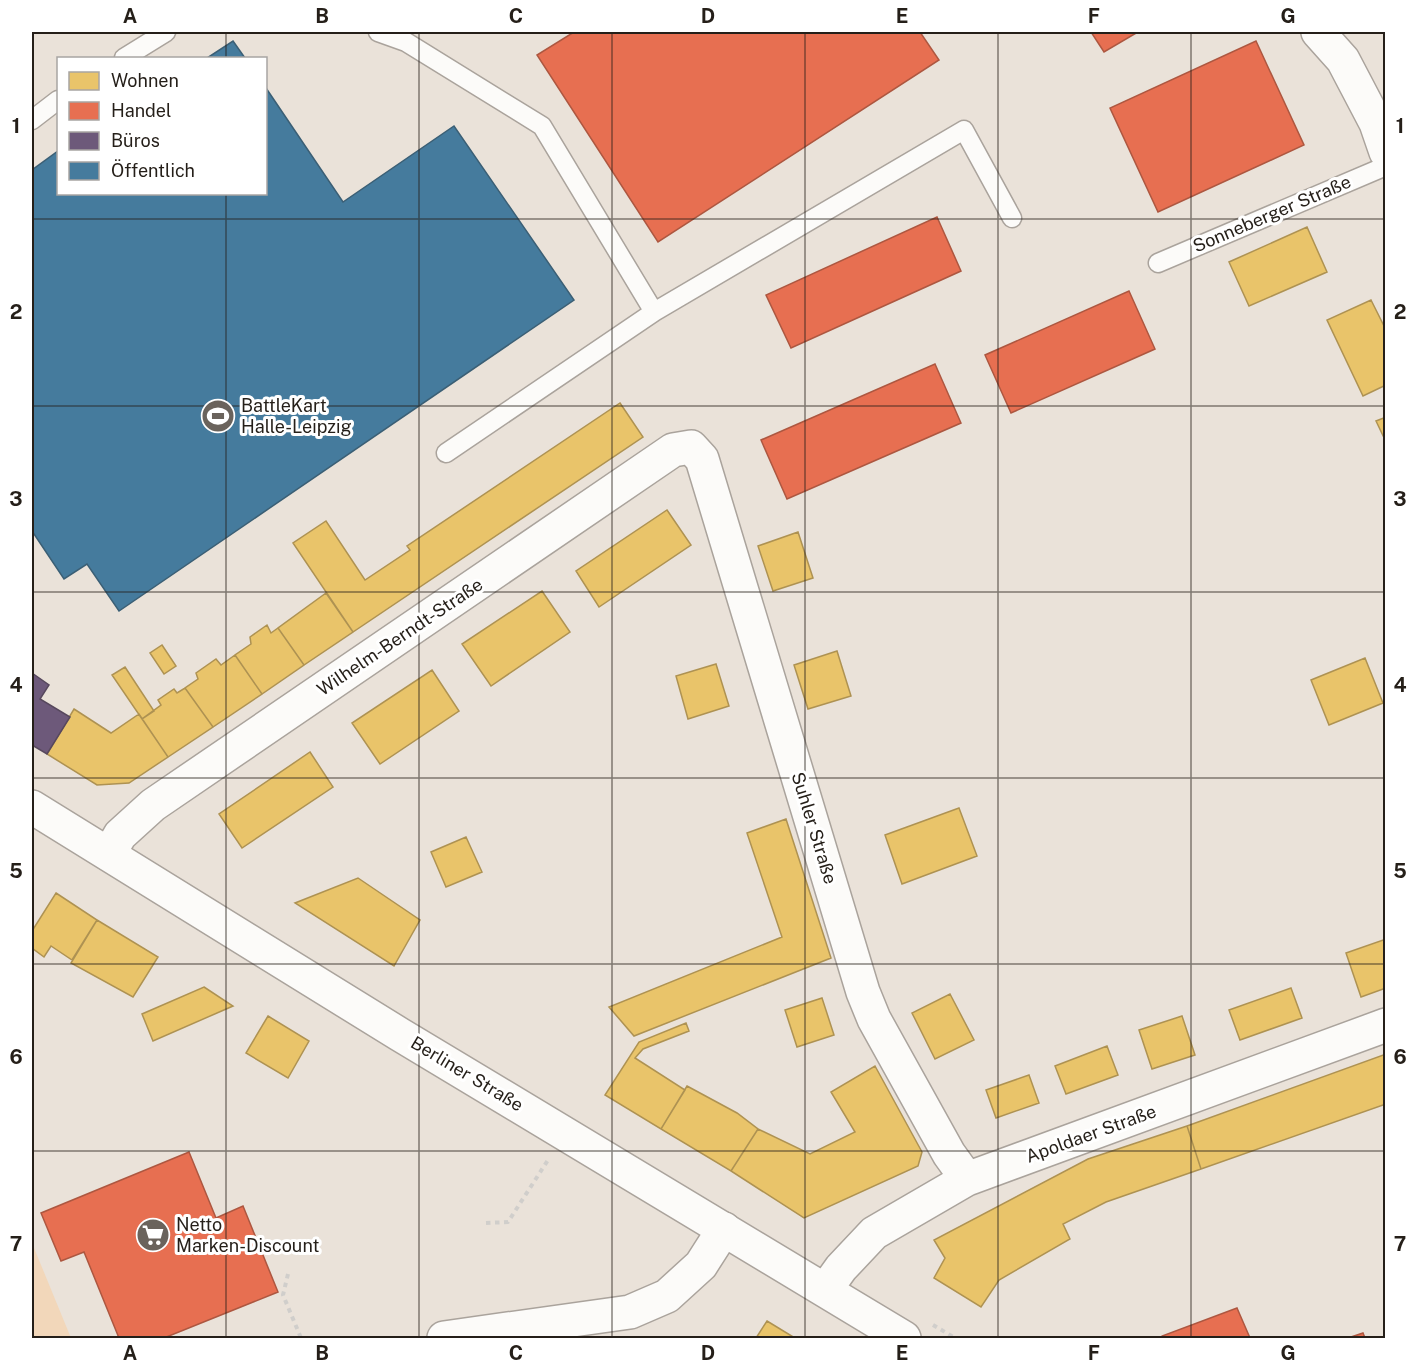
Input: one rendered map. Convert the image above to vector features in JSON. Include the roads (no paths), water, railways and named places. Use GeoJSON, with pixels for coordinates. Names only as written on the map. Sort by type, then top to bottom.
{"type":"FeatureCollection","features":[{"type":"Feature","properties":{"kind":"street"},"geometry":{"type":"LineString","coordinates":[[1318,32],[1343,60],[1382,132]]}},
{"type":"Feature","properties":{"kind":"street","name":"Wilhelm-Berndt-Straße"},"geometry":{"type":"LineString","coordinates":[[109,854],[120,835],[153,806],[673,450],[691,447],[702,459]]}},
{"type":"Feature","properties":{"kind":"street","name":"Suhler Straße"},"geometry":{"type":"LineString","coordinates":[[702,459],[863,992],[874,1018],[950,1154],[967,1179]]}},
{"type":"Feature","properties":{"kind":"street","name":"Berliner Straße"},"geometry":{"type":"LineString","coordinates":[[32,807],[399,1034],[904,1338]]}},
{"type":"Feature","properties":{"kind":"street","name":"Apoldaer Straße"},"geometry":{"type":"LineString","coordinates":[[826,1289],[841,1268],[873,1233],[967,1179],[1386,1025]]}},
{"type":"Feature","properties":{"kind":"street"},"geometry":{"type":"LineString","coordinates":[[444,1338],[630,1312],[667,1296],[684,1281],[701,1265],[724,1229]]}},
{"type":"Feature","properties":{"kind":"lane"},"geometry":{"type":"LineString","coordinates":[[126,57],[166,32]]}},
{"type":"Feature","properties":{"kind":"lane"},"geometry":{"type":"LineString","coordinates":[[378,32],[406,42],[542,126],[654,312]]}},
{"type":"Feature","properties":{"kind":"lane"},"geometry":{"type":"LineString","coordinates":[[32,120],[57,101]]}},
{"type":"Feature","properties":{"kind":"lane"},"geometry":{"type":"LineString","coordinates":[[446,453],[654,312],[964,130],[1012,218]]}},
{"type":"Feature","properties":{"kind":"lane","name":"Sonneberger Straße"},"geometry":{"type":"LineString","coordinates":[[1158,263],[1386,166]]}},
{"type":"Feature","properties":{"kind":"place","name":"BattleKart Halle-Leipzig"},"geometry":{"type":"Point","coordinates":[218,416]}},
{"type":"Feature","properties":{"kind":"place","name":"Netto Marken-Discount"},"geometry":{"type":"Point","coordinates":[153,1235]}}]}
